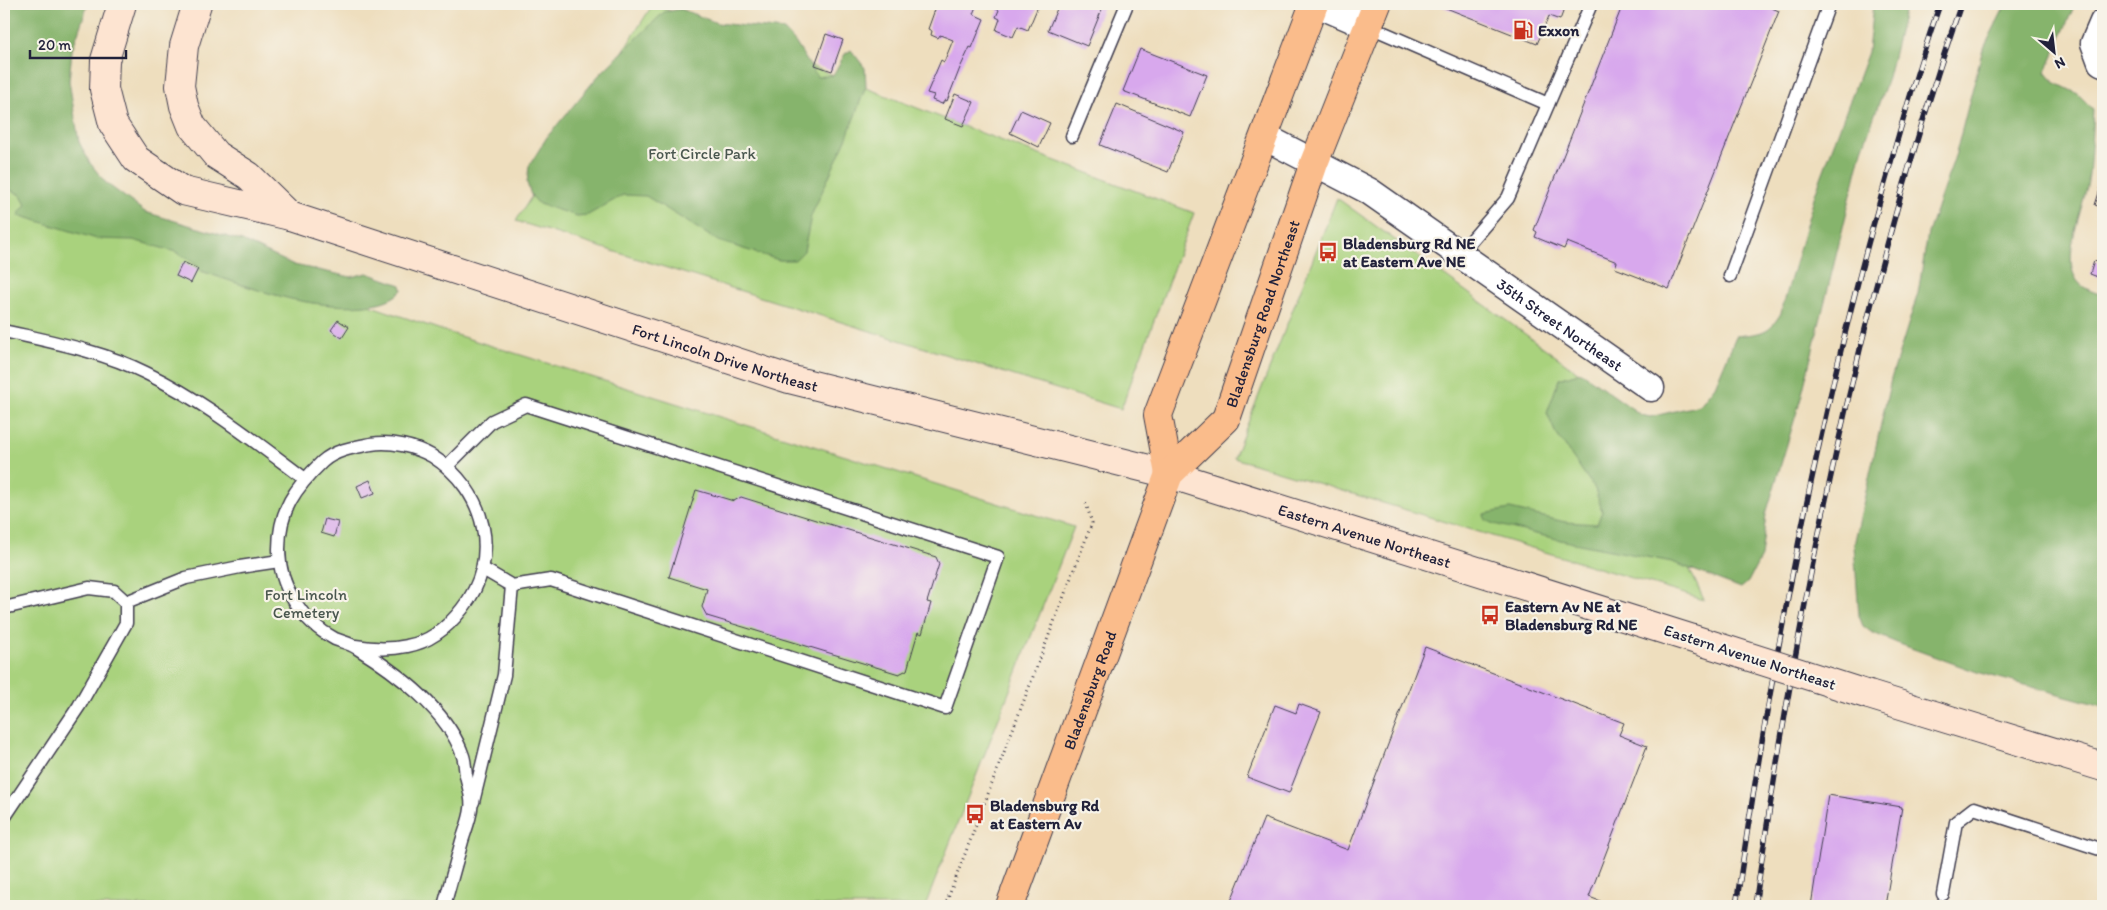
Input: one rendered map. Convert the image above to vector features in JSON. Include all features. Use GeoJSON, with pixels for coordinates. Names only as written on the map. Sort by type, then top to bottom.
{"type":"FeatureCollection","features":[{"type":"Feature","properties":{"kind":"main road"},"geometry":{"type":"LineString","coordinates":[[1169,474],[1158,415],[1315,4]]}},
{"type":"Feature","properties":{"kind":"main road","name":"Bladensburg Road Northeast"},"geometry":{"type":"LineString","coordinates":[[1169,474],[1226,419],[1314,162],[1372,15]]}},
{"type":"Feature","properties":{"kind":"main road","name":"Bladensburg Road"},"geometry":{"type":"LineString","coordinates":[[1010,906],[1169,474]]}},
{"type":"Feature","properties":{"kind":"street","name":"Fort Lincoln Drive Northeast"},"geometry":{"type":"LineString","coordinates":[[122,4],[105,60],[104,89],[113,124],[136,159],[183,191],[290,216],[789,378],[1169,474]]}},
{"type":"Feature","properties":{"kind":"street","name":"Fort Lincoln Drive Northeast"},"geometry":{"type":"LineString","coordinates":[[197,4],[184,46],[180,86],[184,106],[192,126],[216,155],[249,176],[290,216]]}},
{"type":"Feature","properties":{"kind":"street"},"geometry":{"type":"LineString","coordinates":[[1315,4],[1372,15]]}},
{"type":"Feature","properties":{"kind":"street"},"geometry":{"type":"LineString","coordinates":[[2103,22],[2094,43],[2103,63]]}},
{"type":"Feature","properties":{"kind":"street","name":"35th Street Northeast"},"geometry":{"type":"LineString","coordinates":[[1265,137],[1368,191],[1650,388]]}},
{"type":"Feature","properties":{"kind":"street","name":"Eastern Avenue Northeast"},"geometry":{"type":"LineString","coordinates":[[1169,474],[2103,768]]}},
{"type":"Feature","properties":{"kind":"lane"},"geometry":{"type":"LineString","coordinates":[[1072,136],[1126,4]]}},
{"type":"Feature","properties":{"kind":"lane"},"geometry":{"type":"LineString","coordinates":[[1459,254],[1508,198],[1591,4]]}},
{"type":"Feature","properties":{"kind":"lane"},"geometry":{"type":"LineString","coordinates":[[1730,276],[1829,4]]}},
{"type":"Feature","properties":{"kind":"lane"},"geometry":{"type":"LineString","coordinates":[[1372,15],[1548,104]]}},
{"type":"Feature","properties":{"kind":"lane"},"geometry":{"type":"LineString","coordinates":[[4,331],[76,347],[146,372],[213,411],[305,479]]}},
{"type":"Feature","properties":{"kind":"lane"},"geometry":{"type":"LineString","coordinates":[[447,466],[492,421],[526,406],[998,557],[945,708],[551,580],[512,586],[483,569]]}},
{"type":"Feature","properties":{"kind":"lane"},"geometry":{"type":"LineString","coordinates":[[380,443],[400,444],[424,452],[447,466],[470,492],[482,521],[485,547],[483,569],[471,599],[453,622],[436,635],[410,646],[383,650],[355,646],[335,639],[317,627],[300,610],[286,587],[279,561],[279,531],[288,502],[305,479],[327,458],[350,448],[380,443]]}},
{"type":"Feature","properties":{"kind":"lane"},"geometry":{"type":"LineString","coordinates":[[126,602],[186,578],[279,561]]}},
{"type":"Feature","properties":{"kind":"lane"},"geometry":{"type":"LineString","coordinates":[[444,906],[472,807],[504,675],[512,586]]}},
{"type":"Feature","properties":{"kind":"lane"},"geometry":{"type":"LineString","coordinates":[[4,608],[89,588],[114,591],[126,602],[126,623],[79,706],[4,818]]}},
{"type":"Feature","properties":{"kind":"lane"},"geometry":{"type":"LineString","coordinates":[[355,646],[409,685],[448,726],[463,756],[472,807]]}},
{"type":"Feature","properties":{"kind":"lane"},"geometry":{"type":"LineString","coordinates":[[1943,894],[1956,822],[1974,808],[2103,850]]}},
{"type":"Feature","properties":{"kind":"path"},"geometry":{"type":"LineString","coordinates":[[944,906],[1092,523],[1085,500]]}},
{"type":"Feature","properties":{"kind":"green space"},"geometry":{"type":"Polygon","coordinates":[[[4,4],[88,4],[72,50],[69,81],[79,142],[90,163],[106,183],[145,212],[242,241],[294,265],[351,277],[367,273],[401,285],[402,290],[393,298],[366,305],[317,304],[291,299],[201,271],[194,263],[176,252],[133,240],[97,239],[18,215],[26,204],[21,195],[4,187],[4,4]]]}},
{"type":"Feature","properties":{"kind":"green space","name":"Fort Circle Park"},"geometry":{"type":"Polygon","coordinates":[[[653,4],[963,126],[1194,213],[1121,409],[516,221],[653,4]]]}},
{"type":"Feature","properties":{"kind":"green space"},"geometry":{"type":"Polygon","coordinates":[[[1873,4],[1906,4],[1887,81],[1862,150],[1801,398],[1766,514],[1761,557],[1748,582],[1741,588],[1672,562],[1569,542],[1494,524],[1485,520],[1484,514],[1510,509],[1565,522],[1597,524],[1602,511],[1595,489],[1555,432],[1547,413],[1559,379],[1581,372],[1641,415],[1650,417],[1700,405],[1715,386],[1736,336],[1763,332],[1776,320],[1781,313],[1815,194],[1868,52],[1873,4]]]}},
{"type":"Feature","properties":{"kind":"green space"},"geometry":{"type":"Polygon","coordinates":[[[2006,4],[2075,4],[2046,72],[2054,82],[2078,94],[2093,109],[2089,175],[2071,255],[2072,267],[2077,281],[2087,289],[2103,295],[2103,706],[1977,672],[1897,643],[1871,632],[1863,626],[1859,616],[1854,545],[1891,379],[1918,293],[1928,233],[1956,153],[1982,52],[2006,4]]]}},
{"type":"Feature","properties":{"kind":"green space"},"geometry":{"type":"Polygon","coordinates":[[[681,9],[717,23],[784,30],[795,42],[817,77],[833,75],[845,54],[851,50],[865,68],[866,86],[847,137],[811,216],[804,251],[795,260],[779,260],[718,241],[646,196],[623,195],[588,215],[577,216],[539,204],[531,195],[527,183],[529,166],[547,137],[599,75],[664,12],[681,9]]]}},
{"type":"Feature","properties":{"kind":"green space","name":"Fort Lincoln Cemetery"},"geometry":{"type":"Polygon","coordinates":[[[4,130],[108,211],[188,243],[450,333],[1074,527],[925,906],[4,906],[4,130]]]}},
{"type":"Feature","properties":{"kind":"green space"},"geometry":{"type":"Polygon","coordinates":[[[1337,198],[1608,394],[1704,600],[1234,458],[1337,198]]]}},
{"type":"Feature","properties":{"kind":"building"},"geometry":{"type":"Polygon","coordinates":[[[937,4],[977,4],[973,14],[984,19],[972,48],[970,47],[960,68],[947,101],[945,100],[942,104],[932,100],[934,95],[927,93],[941,60],[944,62],[953,40],[940,35],[938,38],[931,35],[932,31],[928,29],[937,4]]]}},
{"type":"Feature","properties":{"kind":"building"},"geometry":{"type":"Polygon","coordinates":[[[993,4],[1039,4],[1028,30],[1018,26],[1013,37],[996,30],[1000,19],[996,17],[999,10],[991,7],[993,4]]]}},
{"type":"Feature","properties":{"kind":"building"},"geometry":{"type":"Polygon","coordinates":[[[1059,4],[1104,4],[1087,46],[1048,30],[1059,4]]]}},
{"type":"Feature","properties":{"kind":"building","name":"Exxon"},"geometry":{"type":"Polygon","coordinates":[[[1436,4],[1566,4],[1560,20],[1549,16],[1537,44],[1436,4]]]}},
{"type":"Feature","properties":{"kind":"building"},"geometry":{"type":"Polygon","coordinates":[[[1623,4],[1762,4],[1779,11],[1669,289],[1615,268],[1617,262],[1567,242],[1564,249],[1535,237],[1537,232],[1534,230],[1623,4]]]}},
{"type":"Feature","properties":{"kind":"building"},"geometry":{"type":"Polygon","coordinates":[[[826,34],[843,40],[832,71],[815,65],[826,34]]]}},
{"type":"Feature","properties":{"kind":"building"},"geometry":{"type":"Polygon","coordinates":[[[1140,49],[1207,75],[1190,117],[1123,91],[1140,49]]]}},
{"type":"Feature","properties":{"kind":"building"},"geometry":{"type":"Polygon","coordinates":[[[955,94],[974,102],[963,126],[945,119],[955,94]]]}},
{"type":"Feature","properties":{"kind":"building"},"geometry":{"type":"Polygon","coordinates":[[[1117,104],[1184,132],[1168,172],[1100,145],[1117,104]]]}},
{"type":"Feature","properties":{"kind":"building"},"geometry":{"type":"Polygon","coordinates":[[[1021,110],[1050,123],[1039,147],[1010,133],[1021,110]]]}},
{"type":"Feature","properties":{"kind":"building"},"geometry":{"type":"Polygon","coordinates":[[[2103,180],[2103,208],[2095,205],[2103,180]]]}},
{"type":"Feature","properties":{"kind":"building"},"geometry":{"type":"Polygon","coordinates":[[[2094,261],[2103,264],[2103,279],[2090,274],[2094,261]]]}},
{"type":"Feature","properties":{"kind":"building"},"geometry":{"type":"Polygon","coordinates":[[[183,262],[198,269],[191,283],[176,276],[183,262]]]}},
{"type":"Feature","properties":{"kind":"building"},"geometry":{"type":"Polygon","coordinates":[[[338,320],[349,327],[342,338],[331,330],[338,320]]]}},
{"type":"Feature","properties":{"kind":"building"},"geometry":{"type":"Polygon","coordinates":[[[370,480],[375,493],[362,498],[357,486],[370,480]]]}},
{"type":"Feature","properties":{"kind":"building"},"geometry":{"type":"Polygon","coordinates":[[[696,490],[734,501],[741,497],[936,557],[939,564],[927,602],[931,603],[922,634],[918,632],[907,670],[899,674],[707,616],[702,607],[707,589],[669,577],[696,490]]]}},
{"type":"Feature","properties":{"kind":"building"},"geometry":{"type":"Polygon","coordinates":[[[325,519],[338,522],[334,537],[321,533],[325,519]]]}},
{"type":"Feature","properties":{"kind":"building"},"geometry":{"type":"Polygon","coordinates":[[[1425,647],[1624,723],[1619,735],[1647,746],[1589,897],[1608,904],[1607,906],[1229,906],[1264,818],[1348,850],[1425,647]]]}},
{"type":"Feature","properties":{"kind":"building"},"geometry":{"type":"Polygon","coordinates":[[[1299,704],[1321,712],[1289,793],[1247,777],[1275,705],[1296,713],[1299,704]]]}},
{"type":"Feature","properties":{"kind":"building"},"geometry":{"type":"Polygon","coordinates":[[[1828,795],[1902,807],[1885,906],[1811,906],[1828,795]]]}},
{"type":"Feature","properties":{"kind":"railway"},"geometry":{"type":"LineString","coordinates":[[1736,906],[1777,655],[1828,405],[1877,210],[1911,92],[1940,4]]}},
{"type":"Feature","properties":{"kind":"railway"},"geometry":{"type":"LineString","coordinates":[[1755,906],[1772,791],[1792,677],[1813,563],[1837,450],[1863,337],[1892,225],[1925,114],[1961,4]]}},
{"type":"Feature","properties":{"kind":"place","name":"Exxon"},"geometry":{"type":"Point","coordinates":[1523,30]}},
{"type":"Feature","properties":{"kind":"place","name":"Bladensburg Rd NE at Eastern Ave NE"},"geometry":{"type":"Point","coordinates":[1328,252]}},
{"type":"Feature","properties":{"kind":"place","name":"Eastern Av NE at Bladensburg Rd NE"},"geometry":{"type":"Point","coordinates":[1490,615]}},
{"type":"Feature","properties":{"kind":"place","name":"Bladensburg Rd at Eastern Av"},"geometry":{"type":"Point","coordinates":[975,814]}}]}
